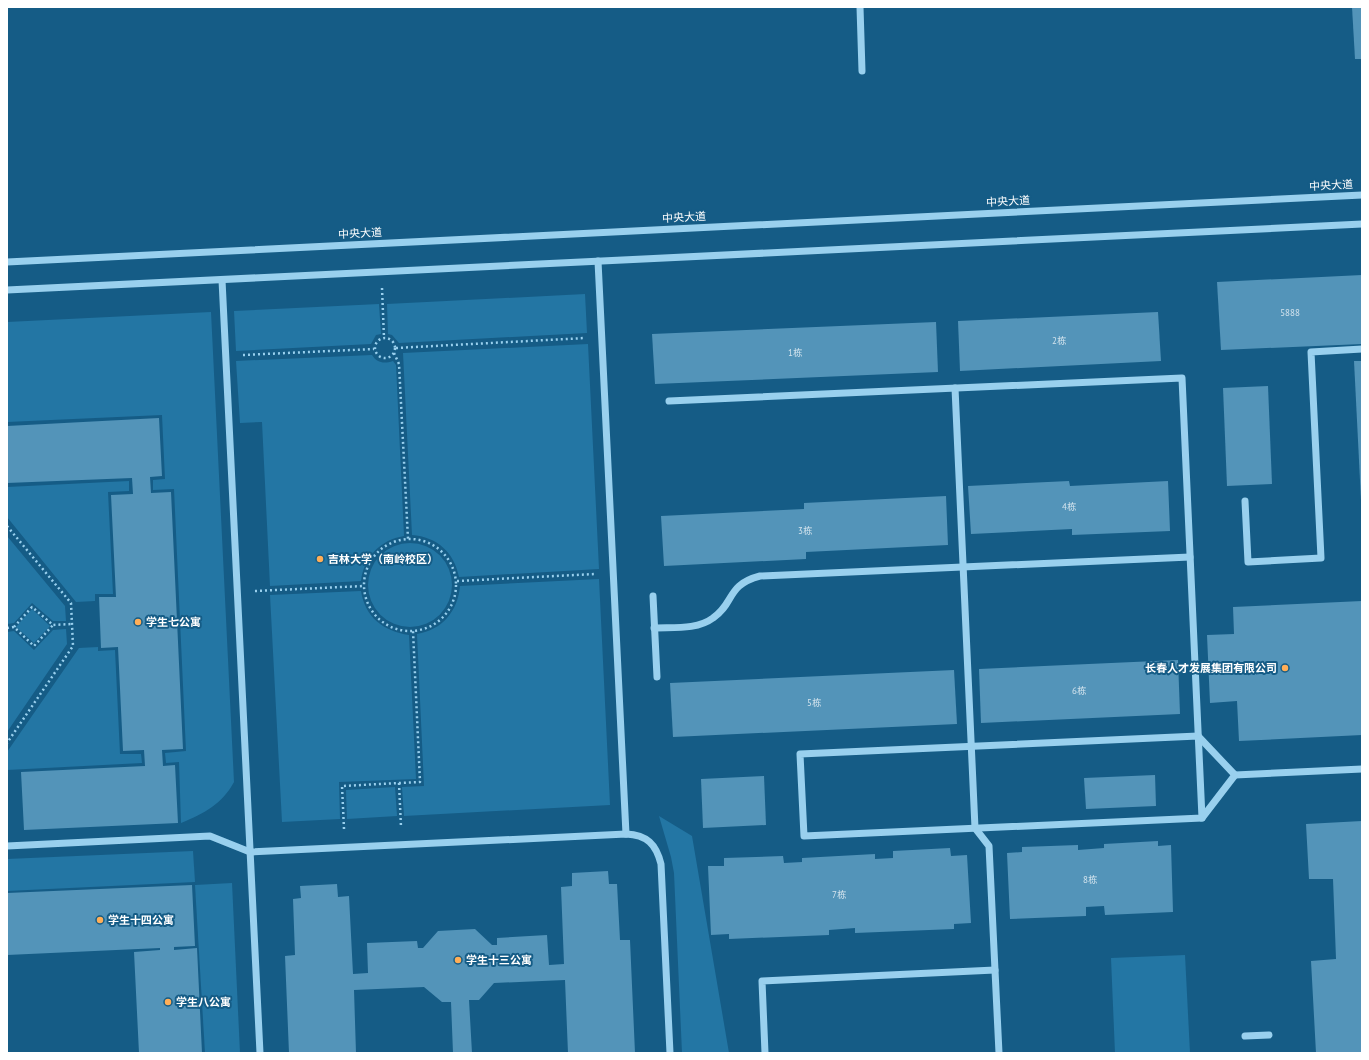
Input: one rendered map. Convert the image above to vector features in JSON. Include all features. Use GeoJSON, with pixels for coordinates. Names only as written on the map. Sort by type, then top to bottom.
{"type":"FeatureCollection","features":[{"type":"Feature","properties":{"kind":"lane"},"geometry":{"type":"LineString","coordinates":[[860,7],[862,71]]}},
{"type":"Feature","properties":{"kind":"lane","name":"中央大道"},"geometry":{"type":"LineString","coordinates":[[7,262],[1362,195]]}},
{"type":"Feature","properties":{"kind":"lane"},"geometry":{"type":"LineString","coordinates":[[7,290],[1362,224]]}},
{"type":"Feature","properties":{"kind":"lane"},"geometry":{"type":"LineString","coordinates":[[598,261],[626,834]]}},
{"type":"Feature","properties":{"kind":"lane"},"geometry":{"type":"LineString","coordinates":[[222,280],[260,1053]]}},
{"type":"Feature","properties":{"kind":"lane"},"geometry":{"type":"LineString","coordinates":[[1246,501],[1248,562],[1321,558],[1310,352],[1362,349]]}},
{"type":"Feature","properties":{"kind":"lane"},"geometry":{"type":"LineString","coordinates":[[669,401],[1182,378],[1202,818]]}},
{"type":"Feature","properties":{"kind":"lane"},"geometry":{"type":"LineString","coordinates":[[955,388],[975,828],[989,846],[999,1053]]}},
{"type":"Feature","properties":{"kind":"lane"},"geometry":{"type":"LineString","coordinates":[[654,628],[694,626],[712,619],[725,606],[734,590],[750,579],[760,576],[1190,557]]}},
{"type":"Feature","properties":{"kind":"lane"},"geometry":{"type":"LineString","coordinates":[[653,596],[656,677]]}},
{"type":"Feature","properties":{"kind":"lane"},"geometry":{"type":"LineString","coordinates":[[1235,775],[1202,818],[804,836],[800,754],[1198,736],[1235,775],[1362,769]]}},
{"type":"Feature","properties":{"kind":"lane"},"geometry":{"type":"LineString","coordinates":[[7,846],[210,836],[250,852],[626,834],[637,835],[654,844],[661,864],[670,1053]]}},
{"type":"Feature","properties":{"kind":"lane"},"geometry":{"type":"LineString","coordinates":[[765,1053],[762,981],[995,970]]}},
{"type":"Feature","properties":{"kind":"lane"},"geometry":{"type":"LineString","coordinates":[[1245,1036],[1269,1035]]}},
{"type":"Feature","properties":{"kind":"path"},"geometry":{"type":"LineString","coordinates":[[381,272],[384,338]]}},
{"type":"Feature","properties":{"kind":"path"},"geometry":{"type":"LineString","coordinates":[[384,338],[394,342],[396,348],[394,353],[386,359],[380,358],[374,349],[379,339],[384,338]]}},
{"type":"Feature","properties":{"kind":"path"},"geometry":{"type":"LineString","coordinates":[[396,348],[602,338]]}},
{"type":"Feature","properties":{"kind":"path"},"geometry":{"type":"LineString","coordinates":[[226,356],[374,349]]}},
{"type":"Feature","properties":{"kind":"path"},"geometry":{"type":"LineString","coordinates":[[394,353],[399,364],[408,538]]}},
{"type":"Feature","properties":{"kind":"path"},"geometry":{"type":"LineString","coordinates":[[7,526],[71,603],[74,646],[7,743]]}},
{"type":"Feature","properties":{"kind":"path"},"geometry":{"type":"LineString","coordinates":[[408,538],[422,540],[436,546],[446,555],[453,567],[457,581],[456,594],[452,606],[445,616],[435,624],[424,629],[413,631],[399,630],[378,618],[371,608],[364,586],[366,572],[372,559],[382,548],[394,542],[408,538]]}},
{"type":"Feature","properties":{"kind":"path"},"geometry":{"type":"LineString","coordinates":[[457,581],[614,573]]}},
{"type":"Feature","properties":{"kind":"path"},"geometry":{"type":"LineString","coordinates":[[237,592],[364,586]]}},
{"type":"Feature","properties":{"kind":"path"},"geometry":{"type":"LineString","coordinates":[[7,628],[14,627],[32,607],[53,626]]}},
{"type":"Feature","properties":{"kind":"path"},"geometry":{"type":"LineString","coordinates":[[14,627],[34,646],[53,626],[72,624]]}},
{"type":"Feature","properties":{"kind":"path"},"geometry":{"type":"LineString","coordinates":[[345,848],[342,786],[420,782],[413,631]]}},
{"type":"Feature","properties":{"kind":"path"},"geometry":{"type":"LineString","coordinates":[[399,783],[402,845]]}},
{"type":"Feature","properties":{"kind":"shaded area"},"geometry":{"type":"Polygon","coordinates":[[[585,294],[587,333],[399,343],[392,335],[388,334],[387,304],[585,294]]]}},
{"type":"Feature","properties":{"kind":"shaded area"},"geometry":{"type":"Polygon","coordinates":[[[379,304],[381,334],[376,335],[371,344],[236,351],[234,311],[379,304]]]}},
{"type":"Feature","properties":{"kind":"shaded area"},"geometry":{"type":"Polygon","coordinates":[[[211,312],[234,782],[224,796],[212,807],[181,823],[179,762],[166,763],[165,753],[186,751],[174,489],[153,490],[153,480],[165,479],[162,415],[7,422],[7,322],[211,312]]]}},
{"type":"Feature","properties":{"kind":"shaded area"},"geometry":{"type":"Polygon","coordinates":[[[588,344],[599,569],[459,577],[453,560],[443,547],[429,539],[412,535],[403,353],[588,344]]]}},
{"type":"Feature","properties":{"kind":"shaded area"},"geometry":{"type":"Polygon","coordinates":[[[372,355],[378,361],[384,363],[393,361],[396,365],[404,536],[388,541],[375,551],[366,564],[361,581],[270,586],[262,422],[240,423],[236,361],[372,355]]]}},
{"type":"Feature","properties":{"kind":"shaded area"},"geometry":{"type":"Polygon","coordinates":[[[129,481],[129,491],[108,492],[113,594],[95,594],[95,601],[76,602],[7,517],[7,487],[129,481]]]}},
{"type":"Feature","properties":{"kind":"shaded area"},"geometry":{"type":"Polygon","coordinates":[[[7,536],[65,606],[66,621],[53,621],[32,603],[14,623],[7,624],[7,536]]]}},
{"type":"Feature","properties":{"kind":"shaded area"},"geometry":{"type":"Polygon","coordinates":[[[410,543],[426,546],[440,555],[449,569],[452,585],[449,601],[440,615],[426,624],[410,627],[394,624],[380,615],[371,601],[368,585],[371,569],[380,555],[394,546],[410,543]]]}},
{"type":"Feature","properties":{"kind":"shaded area"},"geometry":{"type":"Polygon","coordinates":[[[599,579],[610,805],[404,816],[402,787],[424,786],[417,634],[434,628],[447,618],[456,603],[460,586],[599,579]]]}},
{"type":"Feature","properties":{"kind":"shaded area"},"geometry":{"type":"Polygon","coordinates":[[[361,591],[367,608],[377,621],[391,630],[409,635],[416,779],[339,782],[340,819],[282,822],[270,595],[361,591]]]}},
{"type":"Feature","properties":{"kind":"shaded area"},"geometry":{"type":"Polygon","coordinates":[[[32,609],[50,626],[34,643],[16,627],[32,609]]]}},
{"type":"Feature","properties":{"kind":"shaded area"},"geometry":{"type":"Polygon","coordinates":[[[66,629],[67,644],[7,732],[7,632],[14,631],[34,650],[53,630],[66,629]]]}},
{"type":"Feature","properties":{"kind":"shaded area"},"geometry":{"type":"Polygon","coordinates":[[[98,647],[98,651],[115,650],[120,754],[141,754],[142,763],[7,770],[7,752],[79,648],[98,647]]]}},
{"type":"Feature","properties":{"kind":"shaded area"},"geometry":{"type":"Polygon","coordinates":[[[395,787],[397,816],[347,819],[346,790],[395,787]]]}},
{"type":"Feature","properties":{"kind":"shaded area"},"geometry":{"type":"Polygon","coordinates":[[[659,816],[692,836],[729,1053],[682,1053],[674,873],[659,816]]]}},
{"type":"Feature","properties":{"kind":"shaded area"},"geometry":{"type":"Polygon","coordinates":[[[193,851],[195,882],[7,891],[7,859],[193,851]]]}},
{"type":"Feature","properties":{"kind":"shaded area"},"geometry":{"type":"Polygon","coordinates":[[[232,883],[240,1053],[205,1053],[195,885],[232,883]]]}},
{"type":"Feature","properties":{"kind":"shaded area"},"geometry":{"type":"Polygon","coordinates":[[[1185,955],[1190,1053],[1115,1053],[1111,958],[1185,955]]]}},
{"type":"Feature","properties":{"kind":"building"},"geometry":{"type":"Polygon","coordinates":[[[1352,7],[1362,7],[1362,59],[1355,59],[1352,7]]]}},
{"type":"Feature","properties":{"kind":"building"},"geometry":{"type":"Polygon","coordinates":[[[1362,275],[1362,344],[1221,350],[1217,282],[1362,275]]]}},
{"type":"Feature","properties":{"kind":"building"},"geometry":{"type":"Polygon","coordinates":[[[1158,312],[1161,361],[960,371],[958,321],[1158,312]]]}},
{"type":"Feature","properties":{"kind":"building"},"geometry":{"type":"Polygon","coordinates":[[[936,322],[938,372],[655,384],[652,334],[936,322]]]}},
{"type":"Feature","properties":{"kind":"building"},"geometry":{"type":"Polygon","coordinates":[[[1354,361],[1362,361],[1362,500],[1361,500],[1354,361]]]}},
{"type":"Feature","properties":{"kind":"building"},"geometry":{"type":"Polygon","coordinates":[[[1268,386],[1272,484],[1227,486],[1223,388],[1268,386]]]}},
{"type":"Feature","properties":{"kind":"building","name":"学生七公寓"},"geometry":{"type":"Polygon","coordinates":[[[159,418],[162,476],[150,477],[151,493],[171,492],[183,749],[162,750],[163,766],[175,765],[178,823],[24,830],[21,772],[145,766],[144,750],[123,751],[118,647],[101,648],[99,597],[116,597],[111,495],[133,494],[132,478],[7,483],[7,426],[159,418]]]}},
{"type":"Feature","properties":{"kind":"building"},"geometry":{"type":"Polygon","coordinates":[[[1069,481],[1070,486],[1168,481],[1170,531],[1072,535],[1072,529],[971,534],[968,486],[1069,481]]]}},
{"type":"Feature","properties":{"kind":"building"},"geometry":{"type":"Polygon","coordinates":[[[946,496],[948,545],[806,552],[806,559],[664,566],[661,516],[804,509],[804,503],[946,496]]]}},
{"type":"Feature","properties":{"kind":"building","name":"长春人才发展集团有限公司"},"geometry":{"type":"Polygon","coordinates":[[[1362,601],[1362,735],[1239,741],[1237,701],[1210,703],[1207,635],[1234,634],[1233,607],[1362,601]]]}},
{"type":"Feature","properties":{"kind":"building"},"geometry":{"type":"Polygon","coordinates":[[[1178,660],[1180,714],[981,723],[979,669],[1178,660]]]}},
{"type":"Feature","properties":{"kind":"building"},"geometry":{"type":"Polygon","coordinates":[[[954,670],[957,724],[673,737],[670,683],[954,670]]]}},
{"type":"Feature","properties":{"kind":"building"},"geometry":{"type":"Polygon","coordinates":[[[1155,775],[1156,806],[1086,809],[1084,778],[1155,775]]]}},
{"type":"Feature","properties":{"kind":"building"},"geometry":{"type":"Polygon","coordinates":[[[764,776],[766,825],[703,828],[701,779],[764,776]]]}},
{"type":"Feature","properties":{"kind":"building"},"geometry":{"type":"Polygon","coordinates":[[[1362,821],[1362,1053],[1316,1053],[1311,961],[1336,959],[1333,879],[1309,879],[1306,824],[1362,821]]]}},
{"type":"Feature","properties":{"kind":"building"},"geometry":{"type":"Polygon","coordinates":[[[1158,841],[1158,846],[1171,845],[1173,912],[1105,915],[1104,906],[1086,907],[1086,916],[1010,919],[1007,853],[1022,852],[1022,847],[1078,845],[1078,850],[1104,848],[1104,844],[1158,841]]]}},
{"type":"Feature","properties":{"kind":"building"},"geometry":{"type":"Polygon","coordinates":[[[950,848],[951,856],[967,855],[971,923],[954,924],[954,929],[855,933],[855,928],[829,930],[829,935],[729,939],[729,934],[711,935],[708,866],[724,866],[724,858],[783,856],[784,863],[802,862],[802,858],[875,854],[875,859],[893,858],[893,851],[950,848]]]}},
{"type":"Feature","properties":{"kind":"building","name":"学生十三公寓"},"geometry":{"type":"Polygon","coordinates":[[[608,871],[609,884],[617,884],[620,940],[630,940],[635,1053],[568,1053],[565,980],[494,983],[479,1000],[469,1000],[472,1053],[453,1053],[451,1002],[442,1002],[424,987],[354,990],[356,1053],[289,1053],[285,956],[295,955],[293,899],[301,898],[300,886],[337,884],[338,897],[349,896],[353,974],[368,973],[367,943],[417,941],[418,948],[423,948],[438,931],[475,929],[492,945],[497,945],[497,938],[547,935],[549,965],[564,964],[561,887],[572,886],[572,873],[608,871]]]}},
{"type":"Feature","properties":{"kind":"building","name":"学生十四公寓"},"geometry":{"type":"Polygon","coordinates":[[[192,885],[195,946],[174,947],[174,950],[197,948],[202,1053],[139,1053],[134,952],[160,950],[160,948],[7,955],[7,893],[192,885]]]}},
{"type":"Feature","properties":{"kind":"place","name":"吉林大学（南岭校区）"},"geometry":{"type":"Point","coordinates":[320,559]}},
{"type":"Feature","properties":{"kind":"place","name":"学生七公寓"},"geometry":{"type":"Point","coordinates":[138,622]}},
{"type":"Feature","properties":{"kind":"place","name":"长春人才发展集团有限公司"},"geometry":{"type":"Point","coordinates":[1285,668]}},
{"type":"Feature","properties":{"kind":"place","name":"学生十四公寓"},"geometry":{"type":"Point","coordinates":[100,920]}},
{"type":"Feature","properties":{"kind":"place","name":"学生十三公寓"},"geometry":{"type":"Point","coordinates":[458,960]}},
{"type":"Feature","properties":{"kind":"place","name":"学生八公寓"},"geometry":{"type":"Point","coordinates":[168,1002]}}]}
